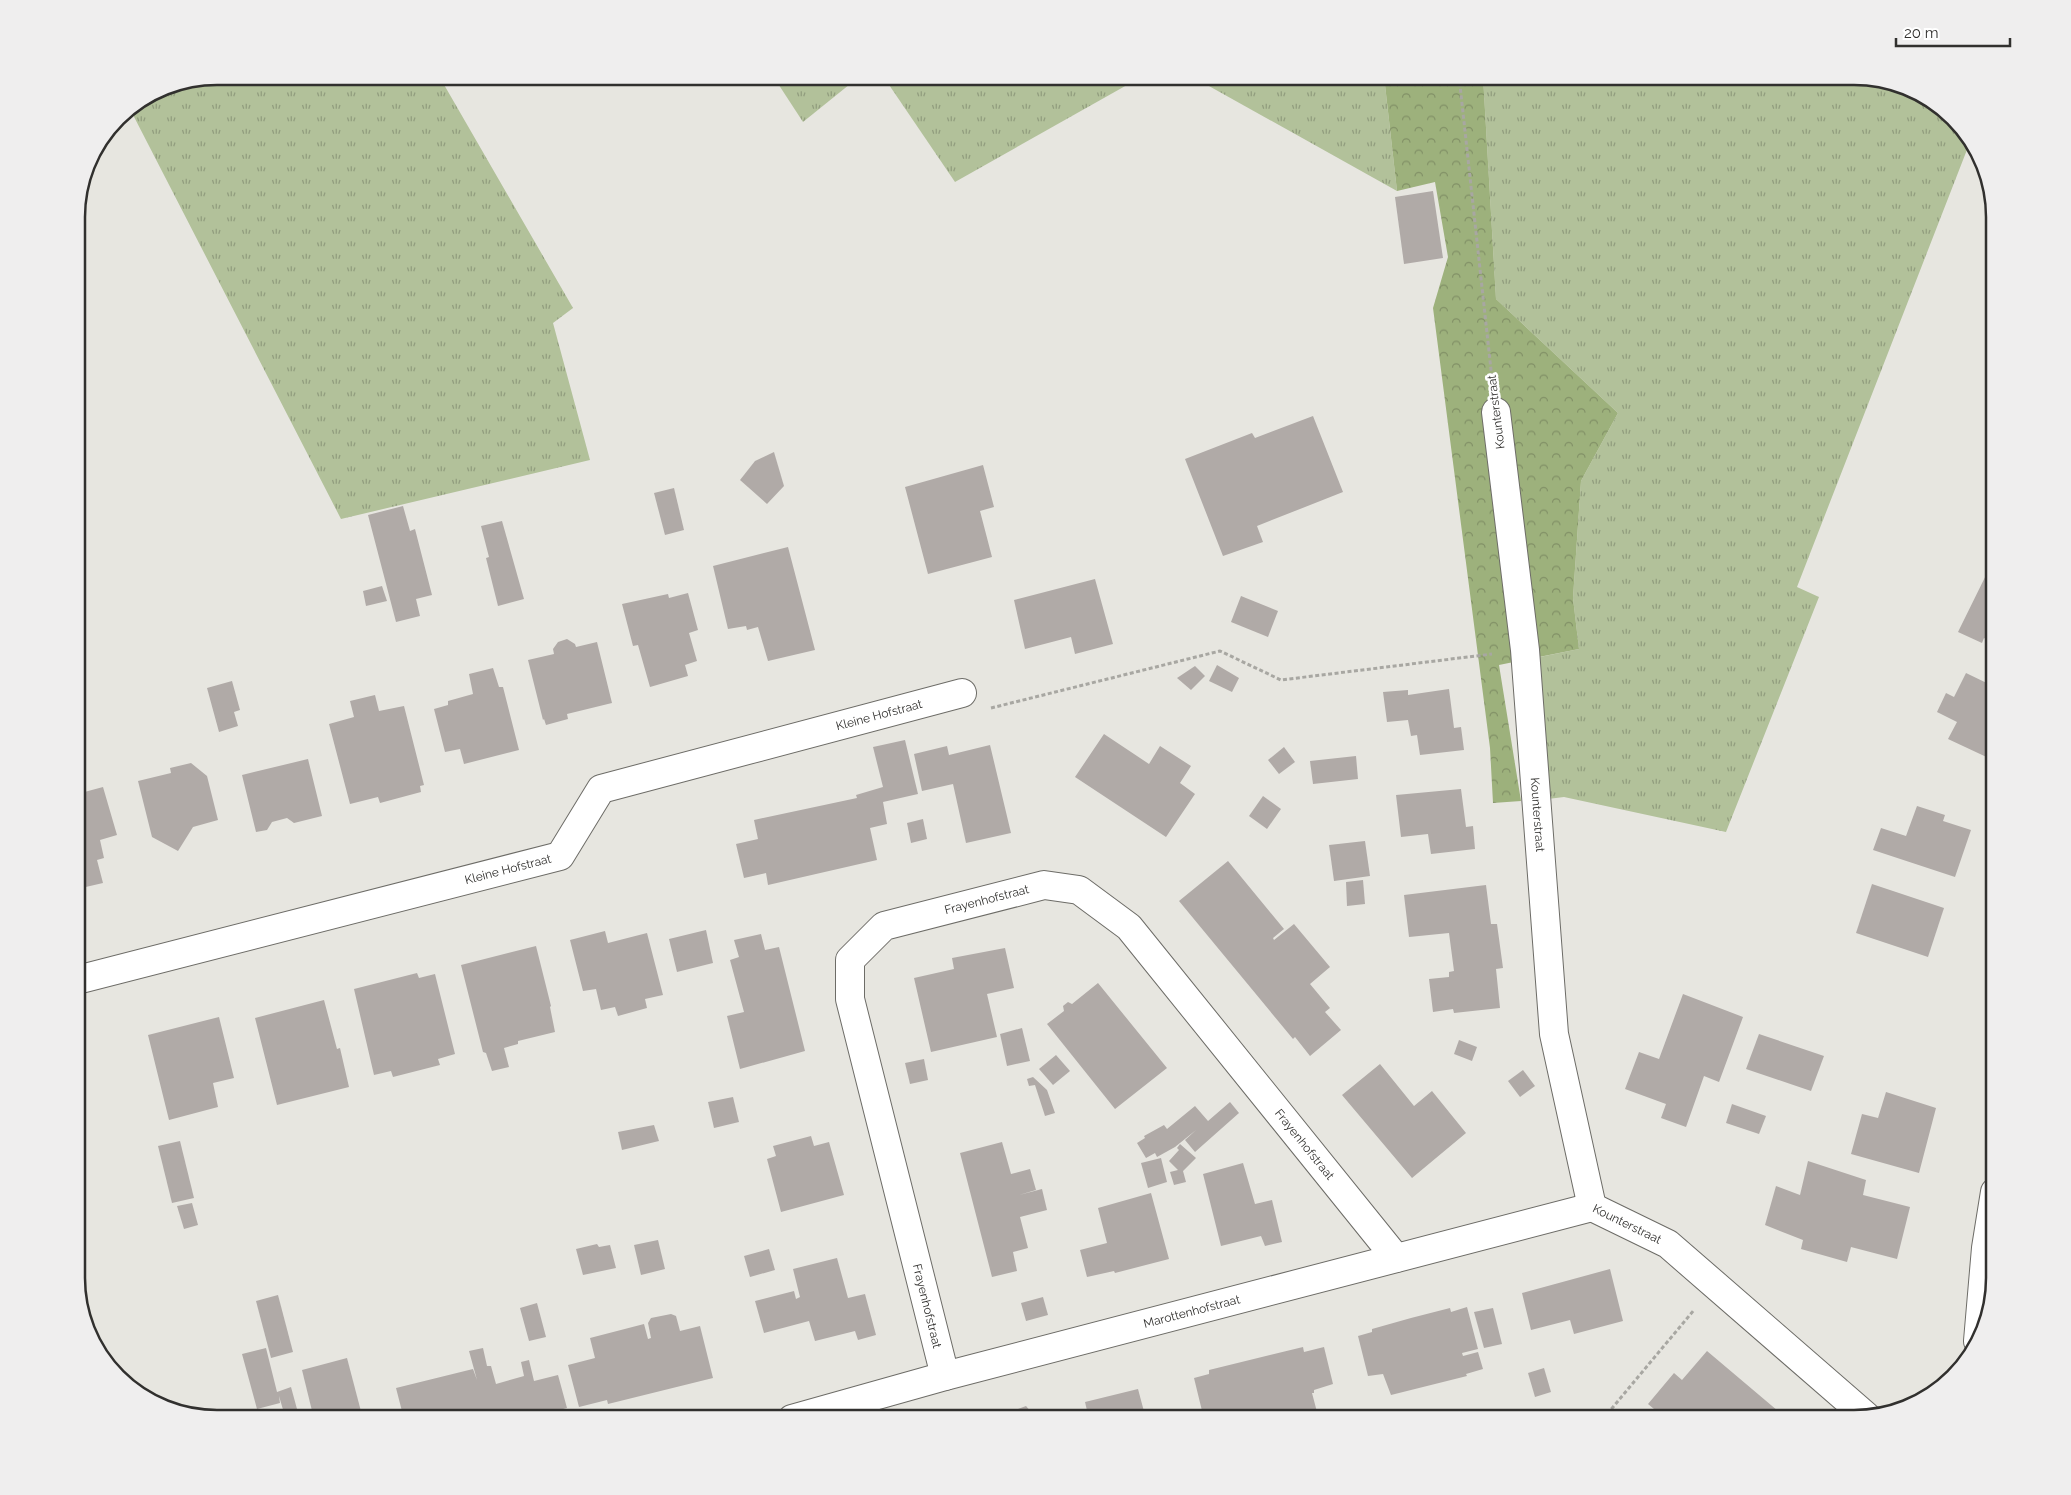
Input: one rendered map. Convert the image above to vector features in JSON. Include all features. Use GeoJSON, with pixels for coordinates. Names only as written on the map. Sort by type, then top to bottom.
{"type":"FeatureCollection","features":[{"type":"Feature","properties":{"kind":"street","name":"Kounterstraat"},"geometry":{"type":"LineString","coordinates":[[1496,412],[1525,650],[1554,1034],[1592,1207],[1668,1244],[1859,1410]]}},
{"type":"Feature","properties":{"kind":"street","name":"Kleine Hofstraat"},"geometry":{"type":"LineString","coordinates":[[85,978],[560,856],[601,789],[962,693]]}},
{"type":"Feature","properties":{"kind":"street","name":"Frayenhofstraat"},"geometry":{"type":"LineString","coordinates":[[945,1376],[850,999],[850,960],[884,926],[1044,885],[1079,890],[1129,927],[1396,1258]]}},
{"type":"Feature","properties":{"kind":"street","name":"Marottenhofstraat"},"geometry":{"type":"LineString","coordinates":[[824,1410],[945,1376],[1592,1207]]}},
{"type":"Feature","properties":{"kind":"street"},"geometry":{"type":"LineString","coordinates":[[1980,1315],[1986,1248]]}},
{"type":"Feature","properties":{"kind":"path","name":"Kounterstraat"},"geometry":{"type":"LineString","coordinates":[[1461,85],[1496,412]]}},
{"type":"Feature","properties":{"kind":"path"},"geometry":{"type":"LineString","coordinates":[[962,693],[991,708],[1220,650],[1281,680],[1525,650]]}},
{"type":"Feature","properties":{"kind":"path"},"geometry":{"type":"LineString","coordinates":[[1610,1410],[1715,1284]]}},
{"type":"Feature","properties":{"kind":"green space"},"geometry":{"type":"Polygon","coordinates":[[[209,85],[444,85],[573,308],[553,323],[590,460],[341,519],[133,115],[144,107],[167,95],[209,85]]]}},
{"type":"Feature","properties":{"kind":"green space"},"geometry":{"type":"Polygon","coordinates":[[[779,85],[849,85],[803,122],[779,85]]]}},
{"type":"Feature","properties":{"kind":"green space"},"geometry":{"type":"Polygon","coordinates":[[[889,85],[1127,85],[955,182],[889,85]]]}},
{"type":"Feature","properties":{"kind":"green space"},"geometry":{"type":"Polygon","coordinates":[[[1207,85],[1385,85],[1397,191],[1207,85]]]}},
{"type":"Feature","properties":{"kind":"green space"},"geometry":{"type":"Polygon","coordinates":[[[1385,85],[1484,85],[1496,299],[1618,413],[1581,481],[1573,598],[1579,649],[1499,665],[1521,801],[1493,803],[1490,748],[1433,308],[1448,257],[1435,182],[1397,191],[1385,85]]]}},
{"type":"Feature","properties":{"kind":"green space"},"geometry":{"type":"Polygon","coordinates":[[[1484,85],[1862,85],[1896,92],[1920,103],[1947,124],[1967,150],[1797,587],[1819,597],[1726,832],[1564,797],[1548,799],[1530,659],[1579,649],[1573,598],[1581,481],[1618,413],[1496,299],[1484,85]]]}},
{"type":"Feature","properties":{"kind":"building"},"geometry":{"type":"Polygon","coordinates":[[[1433,191],[1443,258],[1404,264],[1395,197],[1433,191]]]}},
{"type":"Feature","properties":{"kind":"building"},"geometry":{"type":"Polygon","coordinates":[[[1313,416],[1343,492],[1257,526],[1263,542],[1223,556],[1185,459],[1252,433],[1255,438],[1313,416]]]}},
{"type":"Feature","properties":{"kind":"building"},"geometry":{"type":"Polygon","coordinates":[[[774,452],[784,486],[767,504],[740,480],[755,461],[774,452]]]}},
{"type":"Feature","properties":{"kind":"building"},"geometry":{"type":"Polygon","coordinates":[[[983,465],[994,507],[980,511],[992,557],[928,574],[905,487],[983,465]]]}},
{"type":"Feature","properties":{"kind":"building"},"geometry":{"type":"Polygon","coordinates":[[[674,488],[684,530],[665,535],[654,493],[674,488]]]}},
{"type":"Feature","properties":{"kind":"building"},"geometry":{"type":"Polygon","coordinates":[[[403,506],[410,531],[415,529],[432,595],[416,599],[420,616],[396,622],[368,515],[403,506]]]}},
{"type":"Feature","properties":{"kind":"building"},"geometry":{"type":"Polygon","coordinates":[[[502,521],[524,599],[498,606],[486,558],[489,557],[481,526],[502,521]]]}},
{"type":"Feature","properties":{"kind":"building"},"geometry":{"type":"Polygon","coordinates":[[[788,547],[815,650],[768,661],[758,627],[747,630],[746,626],[728,629],[713,566],[788,547]]]}},
{"type":"Feature","properties":{"kind":"building"},"geometry":{"type":"Polygon","coordinates":[[[1986,575],[1986,639],[1984,638],[1982,643],[1958,632],[1986,575]]]}},
{"type":"Feature","properties":{"kind":"building"},"geometry":{"type":"Polygon","coordinates":[[[1095,579],[1113,644],[1075,654],[1071,637],[1025,649],[1014,600],[1095,579]]]}},
{"type":"Feature","properties":{"kind":"building"},"geometry":{"type":"Polygon","coordinates":[[[382,586],[387,601],[366,606],[363,591],[382,586]]]}},
{"type":"Feature","properties":{"kind":"building"},"geometry":{"type":"Polygon","coordinates":[[[688,593],[698,630],[689,633],[697,661],[685,665],[688,676],[650,687],[638,645],[633,646],[622,604],[668,594],[669,598],[688,593]]]}},
{"type":"Feature","properties":{"kind":"building"},"geometry":{"type":"Polygon","coordinates":[[[1241,596],[1278,611],[1268,637],[1231,622],[1241,596]]]}},
{"type":"Feature","properties":{"kind":"building"},"geometry":{"type":"Polygon","coordinates":[[[567,639],[575,644],[576,647],[597,642],[612,703],[567,714],[568,719],[546,725],[543,720],[528,660],[554,654],[553,649],[558,642],[567,639]]]}},
{"type":"Feature","properties":{"kind":"building"},"geometry":{"type":"Polygon","coordinates":[[[1217,665],[1239,678],[1232,692],[1209,681],[1217,665]]]}},
{"type":"Feature","properties":{"kind":"building"},"geometry":{"type":"Polygon","coordinates":[[[1195,666],[1205,676],[1191,690],[1177,678],[1195,666]]]}},
{"type":"Feature","properties":{"kind":"building"},"geometry":{"type":"Polygon","coordinates":[[[493,668],[499,687],[503,687],[519,750],[464,764],[460,749],[445,752],[434,709],[448,705],[448,701],[473,694],[469,674],[493,668]]]}},
{"type":"Feature","properties":{"kind":"building"},"geometry":{"type":"Polygon","coordinates":[[[1966,673],[1986,683],[1986,757],[1948,739],[1957,722],[1937,712],[1946,693],[1954,697],[1966,673]]]}},
{"type":"Feature","properties":{"kind":"building"},"geometry":{"type":"Polygon","coordinates":[[[232,681],[240,710],[234,712],[238,726],[219,732],[207,688],[232,681]]]}},
{"type":"Feature","properties":{"kind":"building"},"geometry":{"type":"Polygon","coordinates":[[[1449,689],[1454,728],[1461,727],[1464,750],[1420,755],[1417,735],[1411,736],[1408,720],[1387,722],[1383,692],[1408,690],[1408,695],[1449,689]]]}},
{"type":"Feature","properties":{"kind":"building"},"geometry":{"type":"Polygon","coordinates":[[[375,695],[379,711],[404,706],[424,785],[420,786],[421,792],[380,803],[378,797],[350,804],[329,724],[354,717],[350,701],[375,695]]]}},
{"type":"Feature","properties":{"kind":"building"},"geometry":{"type":"Polygon","coordinates":[[[1104,734],[1149,764],[1160,746],[1191,766],[1180,783],[1195,794],[1166,837],[1075,777],[1104,734]]]}},
{"type":"Feature","properties":{"kind":"building"},"geometry":{"type":"Polygon","coordinates":[[[905,740],[918,794],[883,802],[887,824],[870,828],[877,860],[768,885],[766,873],[744,878],[736,844],[758,839],[754,820],[857,798],[856,795],[883,787],[873,747],[905,740]]]}},
{"type":"Feature","properties":{"kind":"building"},"geometry":{"type":"Polygon","coordinates":[[[990,745],[1011,833],[966,843],[953,784],[922,791],[914,754],[947,746],[949,755],[990,745]]]}},
{"type":"Feature","properties":{"kind":"building"},"geometry":{"type":"Polygon","coordinates":[[[1284,747],[1295,762],[1279,774],[1268,760],[1284,747]]]}},
{"type":"Feature","properties":{"kind":"building"},"geometry":{"type":"Polygon","coordinates":[[[1356,756],[1358,779],[1313,784],[1310,761],[1356,756]]]}},
{"type":"Feature","properties":{"kind":"building"},"geometry":{"type":"Polygon","coordinates":[[[308,759],[322,816],[294,823],[287,818],[272,822],[267,830],[256,832],[242,775],[308,759]]]}},
{"type":"Feature","properties":{"kind":"building"},"geometry":{"type":"Polygon","coordinates":[[[191,763],[207,776],[218,820],[193,827],[178,851],[152,837],[138,781],[171,773],[170,768],[191,763]]]}},
{"type":"Feature","properties":{"kind":"building"},"geometry":{"type":"Polygon","coordinates":[[[103,787],[117,835],[100,840],[104,858],[97,860],[103,883],[85,887],[85,792],[103,787]]]}},
{"type":"Feature","properties":{"kind":"building"},"geometry":{"type":"Polygon","coordinates":[[[1461,789],[1466,827],[1473,826],[1475,849],[1431,854],[1428,834],[1401,837],[1396,795],[1461,789]]]}},
{"type":"Feature","properties":{"kind":"building"},"geometry":{"type":"Polygon","coordinates":[[[1263,796],[1281,809],[1267,829],[1249,816],[1263,796]]]}},
{"type":"Feature","properties":{"kind":"building"},"geometry":{"type":"Polygon","coordinates":[[[1917,806],[1945,815],[1943,821],[1971,830],[1955,877],[1873,850],[1881,828],[1906,836],[1917,806]]]}},
{"type":"Feature","properties":{"kind":"building"},"geometry":{"type":"Polygon","coordinates":[[[923,819],[927,839],[911,843],[907,823],[923,819]]]}},
{"type":"Feature","properties":{"kind":"building"},"geometry":{"type":"Polygon","coordinates":[[[1365,841],[1370,876],[1334,881],[1329,845],[1365,841]]]}},
{"type":"Feature","properties":{"kind":"building"},"geometry":{"type":"Polygon","coordinates":[[[1228,861],[1284,929],[1273,938],[1274,940],[1294,924],[1330,967],[1310,984],[1330,1008],[1325,1012],[1341,1030],[1310,1056],[1295,1037],[1293,1039],[1179,901],[1228,861]]]}},
{"type":"Feature","properties":{"kind":"building"},"geometry":{"type":"Polygon","coordinates":[[[1363,880],[1365,904],[1347,906],[1346,882],[1363,880]]]}},
{"type":"Feature","properties":{"kind":"building"},"geometry":{"type":"Polygon","coordinates":[[[1872,884],[1944,908],[1928,957],[1856,933],[1872,884]]]}},
{"type":"Feature","properties":{"kind":"building"},"geometry":{"type":"Polygon","coordinates":[[[1486,885],[1491,924],[1497,924],[1503,968],[1496,969],[1500,1008],[1454,1013],[1453,1009],[1433,1012],[1429,979],[1449,977],[1449,972],[1454,971],[1449,933],[1409,937],[1404,895],[1486,885]]]}},
{"type":"Feature","properties":{"kind":"building"},"geometry":{"type":"Polygon","coordinates":[[[706,930],[713,963],[677,972],[669,939],[706,930]]]}},
{"type":"Feature","properties":{"kind":"building"},"geometry":{"type":"Polygon","coordinates":[[[605,931],[608,943],[647,933],[663,995],[645,999],[647,1008],[618,1016],[615,1007],[601,1010],[596,989],[583,991],[570,940],[605,931]]]}},
{"type":"Feature","properties":{"kind":"building"},"geometry":{"type":"Polygon","coordinates":[[[761,934],[765,950],[779,947],[805,1051],[740,1069],[727,1016],[744,1012],[730,960],[739,957],[734,940],[761,934]]]}},
{"type":"Feature","properties":{"kind":"building"},"geometry":{"type":"Polygon","coordinates":[[[536,946],[551,1006],[555,1032],[518,1041],[518,1044],[504,1048],[509,1067],[492,1071],[486,1053],[483,1052],[461,965],[536,946]]]}},
{"type":"Feature","properties":{"kind":"building"},"geometry":{"type":"Polygon","coordinates":[[[1005,948],[1014,988],[987,994],[997,1037],[931,1052],[914,978],[954,969],[952,958],[1005,948]]]}},
{"type":"Feature","properties":{"kind":"building"},"geometry":{"type":"Polygon","coordinates":[[[417,973],[419,978],[435,974],[455,1054],[438,1059],[440,1065],[393,1077],[391,1071],[374,1075],[354,989],[417,973]]]}},
{"type":"Feature","properties":{"kind":"building"},"geometry":{"type":"Polygon","coordinates":[[[1098,983],[1167,1068],[1115,1109],[1047,1024],[1064,1011],[1063,1006],[1068,1002],[1072,1004],[1098,983]]]}},
{"type":"Feature","properties":{"kind":"building"},"geometry":{"type":"Polygon","coordinates":[[[1683,994],[1743,1017],[1719,1082],[1704,1076],[1686,1127],[1661,1118],[1666,1104],[1625,1089],[1639,1052],[1659,1059],[1683,994]]]}},
{"type":"Feature","properties":{"kind":"building"},"geometry":{"type":"Polygon","coordinates":[[[324,1000],[337,1049],[340,1048],[349,1087],[277,1105],[255,1018],[324,1000]]]}},
{"type":"Feature","properties":{"kind":"building"},"geometry":{"type":"Polygon","coordinates":[[[219,1017],[234,1078],[213,1083],[218,1107],[169,1120],[148,1035],[219,1017]]]}},
{"type":"Feature","properties":{"kind":"building"},"geometry":{"type":"Polygon","coordinates":[[[1022,1028],[1030,1061],[1007,1066],[1000,1034],[1022,1028]]]}},
{"type":"Feature","properties":{"kind":"building"},"geometry":{"type":"Polygon","coordinates":[[[1759,1034],[1824,1056],[1811,1091],[1746,1069],[1759,1034]]]}},
{"type":"Feature","properties":{"kind":"building"},"geometry":{"type":"Polygon","coordinates":[[[1459,1040],[1477,1047],[1472,1061],[1454,1054],[1459,1040]]]}},
{"type":"Feature","properties":{"kind":"building"},"geometry":{"type":"Polygon","coordinates":[[[1056,1055],[1070,1071],[1053,1085],[1039,1069],[1056,1055]]]}},
{"type":"Feature","properties":{"kind":"building"},"geometry":{"type":"Polygon","coordinates":[[[924,1059],[928,1080],[910,1084],[905,1063],[924,1059]]]}},
{"type":"Feature","properties":{"kind":"building"},"geometry":{"type":"Polygon","coordinates":[[[1380,1064],[1414,1106],[1432,1091],[1466,1133],[1412,1178],[1342,1095],[1380,1064]]]}},
{"type":"Feature","properties":{"kind":"building"},"geometry":{"type":"Polygon","coordinates":[[[1523,1070],[1535,1086],[1520,1097],[1508,1081],[1523,1070]]]}},
{"type":"Feature","properties":{"kind":"building"},"geometry":{"type":"Polygon","coordinates":[[[1033,1077],[1047,1090],[1055,1113],[1045,1116],[1035,1085],[1029,1086],[1027,1079],[1033,1077]]]}},
{"type":"Feature","properties":{"kind":"building"},"geometry":{"type":"Polygon","coordinates":[[[1886,1092],[1936,1108],[1919,1173],[1851,1154],[1862,1114],[1878,1118],[1886,1092]]]}},
{"type":"Feature","properties":{"kind":"building"},"geometry":{"type":"Polygon","coordinates":[[[733,1097],[739,1122],[714,1128],[708,1102],[733,1097]]]}},
{"type":"Feature","properties":{"kind":"building"},"geometry":{"type":"Polygon","coordinates":[[[1230,1102],[1239,1113],[1195,1152],[1185,1140],[1196,1130],[1175,1147],[1157,1157],[1155,1153],[1146,1158],[1137,1143],[1145,1138],[1144,1136],[1164,1125],[1167,1129],[1195,1106],[1208,1121],[1230,1102]]]}},
{"type":"Feature","properties":{"kind":"building"},"geometry":{"type":"Polygon","coordinates":[[[1732,1104],[1766,1116],[1759,1134],[1726,1123],[1732,1104]]]}},
{"type":"Feature","properties":{"kind":"building"},"geometry":{"type":"Polygon","coordinates":[[[654,1125],[659,1141],[622,1150],[618,1132],[654,1125]]]}},
{"type":"Feature","properties":{"kind":"building"},"geometry":{"type":"Polygon","coordinates":[[[811,1136],[814,1146],[829,1142],[844,1195],[781,1212],[767,1159],[776,1156],[773,1146],[811,1136]]]}},
{"type":"Feature","properties":{"kind":"building"},"geometry":{"type":"Polygon","coordinates":[[[180,1141],[194,1198],[172,1203],[158,1146],[180,1141]]]}},
{"type":"Feature","properties":{"kind":"building"},"geometry":{"type":"Polygon","coordinates":[[[1002,1142],[1011,1174],[1030,1169],[1036,1190],[1019,1195],[1042,1189],[1047,1210],[1020,1217],[1028,1248],[1013,1252],[1017,1271],[992,1277],[960,1153],[1002,1142]]]}},
{"type":"Feature","properties":{"kind":"building"},"geometry":{"type":"Polygon","coordinates":[[[1180,1144],[1196,1158],[1183,1171],[1186,1182],[1174,1185],[1170,1172],[1178,1170],[1169,1161],[1179,1150],[1177,1148],[1180,1144]]]}},
{"type":"Feature","properties":{"kind":"building"},"geometry":{"type":"Polygon","coordinates":[[[1161,1158],[1167,1182],[1148,1188],[1141,1163],[1161,1158]]]}},
{"type":"Feature","properties":{"kind":"building"},"geometry":{"type":"Polygon","coordinates":[[[1808,1161],[1866,1180],[1863,1195],[1910,1207],[1897,1259],[1851,1247],[1847,1262],[1801,1249],[1803,1240],[1765,1225],[1776,1186],[1800,1195],[1808,1161]]]}},
{"type":"Feature","properties":{"kind":"building"},"geometry":{"type":"Polygon","coordinates":[[[1243,1163],[1255,1204],[1272,1200],[1282,1242],[1265,1246],[1261,1236],[1221,1246],[1203,1174],[1243,1163]]]}},
{"type":"Feature","properties":{"kind":"building"},"geometry":{"type":"Polygon","coordinates":[[[1151,1193],[1169,1259],[1115,1273],[1114,1271],[1087,1277],[1080,1250],[1107,1243],[1098,1208],[1151,1193]]]}},
{"type":"Feature","properties":{"kind":"building"},"geometry":{"type":"Polygon","coordinates":[[[192,1203],[198,1225],[184,1229],[177,1206],[192,1203]]]}},
{"type":"Feature","properties":{"kind":"building"},"geometry":{"type":"Polygon","coordinates":[[[658,1240],[665,1269],[641,1275],[634,1245],[658,1240]]]}},
{"type":"Feature","properties":{"kind":"building"},"geometry":{"type":"Polygon","coordinates":[[[597,1244],[599,1247],[610,1245],[616,1268],[583,1275],[576,1249],[597,1244]]]}},
{"type":"Feature","properties":{"kind":"building"},"geometry":{"type":"Polygon","coordinates":[[[769,1249],[775,1270],[750,1277],[744,1256],[769,1249]]]}},
{"type":"Feature","properties":{"kind":"building"},"geometry":{"type":"Polygon","coordinates":[[[837,1258],[848,1298],[865,1294],[876,1335],[858,1340],[855,1331],[815,1341],[809,1321],[764,1333],[755,1301],[794,1291],[796,1299],[800,1297],[793,1269],[837,1258]]]}},
{"type":"Feature","properties":{"kind":"building"},"geometry":{"type":"Polygon","coordinates":[[[1610,1269],[1623,1321],[1574,1334],[1570,1320],[1531,1330],[1522,1293],[1610,1269]]]}},
{"type":"Feature","properties":{"kind":"building"},"geometry":{"type":"Polygon","coordinates":[[[278,1295],[293,1352],[271,1358],[256,1301],[278,1295]]]}},
{"type":"Feature","properties":{"kind":"building"},"geometry":{"type":"Polygon","coordinates":[[[1043,1297],[1048,1315],[1026,1321],[1021,1303],[1043,1297]]]}},
{"type":"Feature","properties":{"kind":"building"},"geometry":{"type":"Polygon","coordinates":[[[537,1303],[546,1337],[529,1341],[520,1308],[537,1303]]]}},
{"type":"Feature","properties":{"kind":"building"},"geometry":{"type":"Polygon","coordinates":[[[1467,1307],[1478,1349],[1462,1353],[1463,1356],[1478,1352],[1483,1369],[1466,1374],[1467,1376],[1391,1395],[1383,1374],[1368,1376],[1358,1336],[1372,1332],[1372,1329],[1411,1318],[1450,1308],[1451,1312],[1467,1307]]]}},
{"type":"Feature","properties":{"kind":"building"},"geometry":{"type":"Polygon","coordinates":[[[1493,1308],[1502,1344],[1484,1348],[1474,1312],[1493,1308]]]}},
{"type":"Feature","properties":{"kind":"building"},"geometry":{"type":"Polygon","coordinates":[[[671,1314],[676,1316],[680,1331],[700,1326],[713,1378],[608,1404],[607,1400],[579,1407],[568,1365],[595,1358],[590,1338],[644,1324],[648,1339],[651,1338],[648,1323],[651,1318],[671,1314]]]}},
{"type":"Feature","properties":{"kind":"building"},"geometry":{"type":"Polygon","coordinates":[[[1303,1347],[1304,1352],[1324,1347],[1333,1384],[1314,1390],[1314,1393],[1312,1393],[1316,1410],[1202,1410],[1194,1378],[1209,1374],[1209,1370],[1303,1347]]]}},
{"type":"Feature","properties":{"kind":"building"},"geometry":{"type":"Polygon","coordinates":[[[266,1348],[277,1392],[291,1387],[297,1409],[283,1410],[279,1396],[280,1403],[257,1409],[242,1354],[266,1348]]]}},
{"type":"Feature","properties":{"kind":"building"},"geometry":{"type":"Polygon","coordinates":[[[483,1348],[487,1366],[491,1366],[496,1384],[524,1376],[521,1362],[529,1360],[534,1381],[558,1375],[567,1408],[559,1410],[402,1410],[396,1388],[473,1369],[477,1380],[469,1351],[483,1348]]]}},
{"type":"Feature","properties":{"kind":"building"},"geometry":{"type":"Polygon","coordinates":[[[1707,1351],[1777,1410],[1655,1410],[1648,1404],[1674,1373],[1682,1380],[1707,1351]]]}},
{"type":"Feature","properties":{"kind":"building"},"geometry":{"type":"Polygon","coordinates":[[[347,1358],[361,1410],[312,1410],[302,1370],[347,1358]]]}},
{"type":"Feature","properties":{"kind":"building"},"geometry":{"type":"Polygon","coordinates":[[[1544,1368],[1551,1392],[1535,1397],[1528,1373],[1544,1368]]]}},
{"type":"Feature","properties":{"kind":"building"},"geometry":{"type":"Polygon","coordinates":[[[1138,1389],[1144,1410],[1087,1410],[1085,1402],[1138,1389]]]}},
{"type":"Feature","properties":{"kind":"building"},"geometry":{"type":"Polygon","coordinates":[[[1026,1406],[1029,1410],[1015,1410],[1026,1406]]]}}]}
